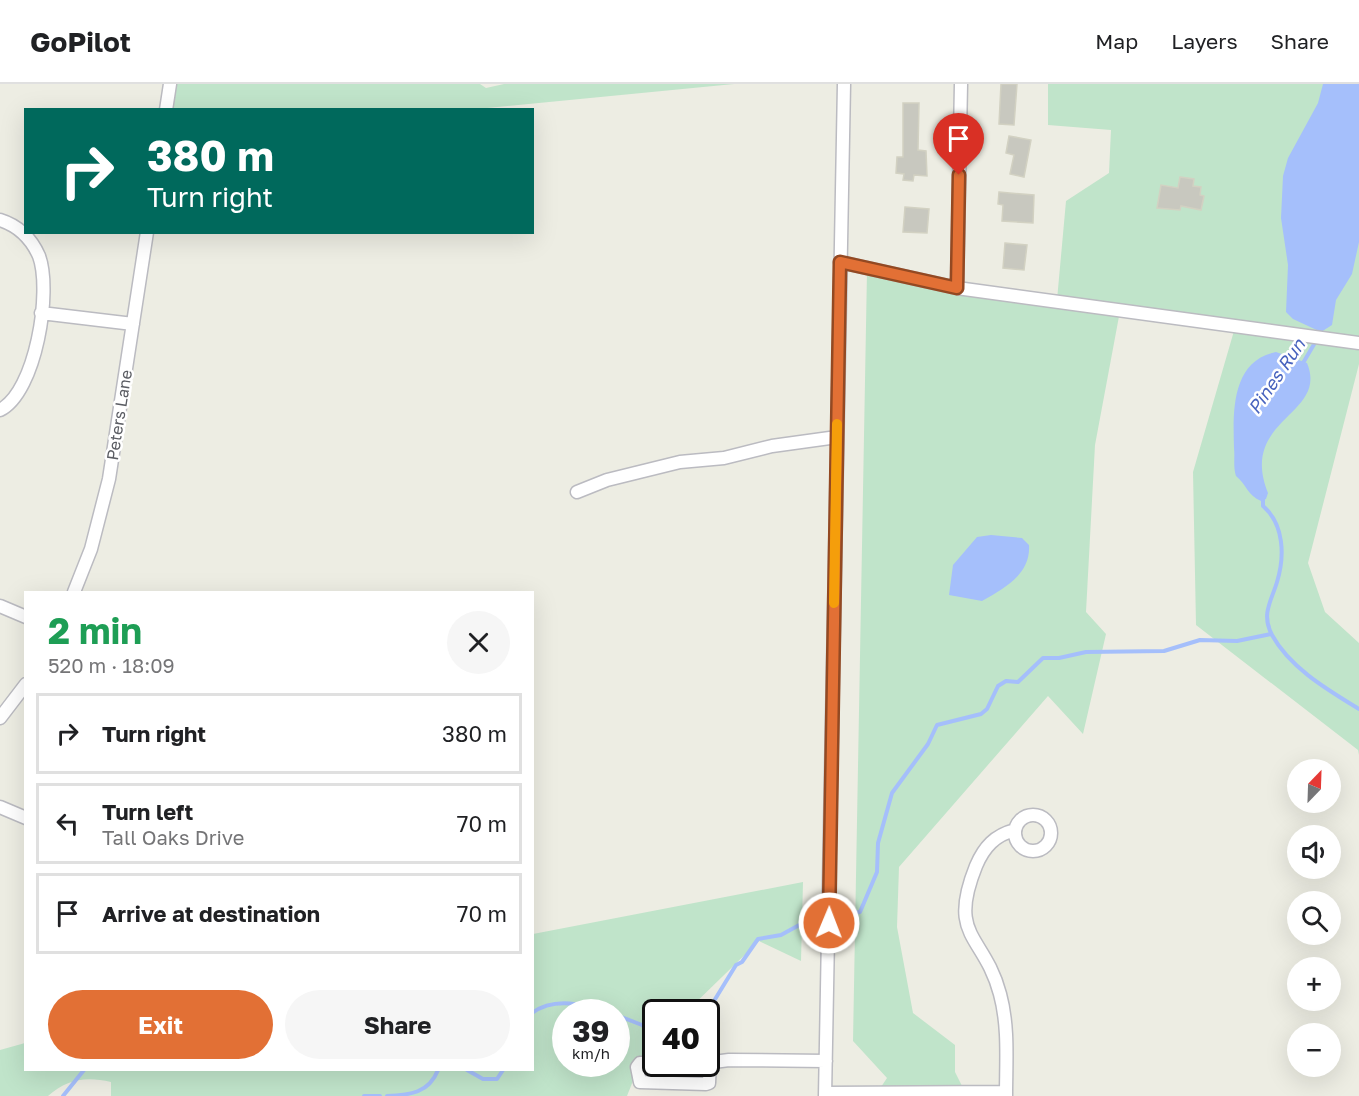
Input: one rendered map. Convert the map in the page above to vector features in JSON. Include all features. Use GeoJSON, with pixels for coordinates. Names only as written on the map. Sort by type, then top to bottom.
{"type":"FeatureCollection","features":[{"type":"Feature","properties":{"kind":"street"},"geometry":{"type":"LineString","coordinates":[[166,108],[170,84]]}},
{"type":"Feature","properties":{"kind":"street"},"geometry":{"type":"LineString","coordinates":[[844,84],[826,1094],[1006,1094],[1006,1034],[1000,993],[972,939],[963,914],[965,892],[987,845],[1001,835],[1015,830]]}},
{"type":"Feature","properties":{"kind":"street"},"geometry":{"type":"LineString","coordinates":[[957,288],[961,84]]}},
{"type":"Feature","properties":{"kind":"street"},"geometry":{"type":"LineString","coordinates":[[0,220],[24,232]]}},
{"type":"Feature","properties":{"kind":"street"},"geometry":{"type":"LineString","coordinates":[[0,410],[17,394],[33,364],[41,313],[42,271],[39,256],[26,234]]}},
{"type":"Feature","properties":{"kind":"street","name":"Peters Lane"},"geometry":{"type":"LineString","coordinates":[[74,591],[91,549],[109,479],[147,234]]}},
{"type":"Feature","properties":{"kind":"street"},"geometry":{"type":"LineString","coordinates":[[840,262],[957,288],[1354,343]]}},
{"type":"Feature","properties":{"kind":"street"},"geometry":{"type":"LineString","coordinates":[[41,313],[133,324]]}},
{"type":"Feature","properties":{"kind":"street"},"geometry":{"type":"LineString","coordinates":[[577,492],[616,478],[680,462],[724,458],[772,446],[837,437]]}},
{"type":"Feature","properties":{"kind":"street"},"geometry":{"type":"LineString","coordinates":[[0,606],[24,616]]}},
{"type":"Feature","properties":{"kind":"street"},"geometry":{"type":"LineString","coordinates":[[0,718],[24,687]]}},
{"type":"Feature","properties":{"kind":"street"},"geometry":{"type":"LineString","coordinates":[[0,807],[24,817]]}},
{"type":"Feature","properties":{"kind":"street"},"geometry":{"type":"LineString","coordinates":[[720,1063],[826,1061]]}},
{"type":"Feature","properties":{"kind":"street"},"geometry":{"type":"LineString","coordinates":[[706,1063],[710,1083],[705,1084],[640,1082],[637,1067],[640,1064],[706,1063]]}},
{"type":"Feature","properties":{"kind":"green space"},"geometry":{"type":"Polygon","coordinates":[[[168,84],[480,84],[486,88],[504,84],[734,84],[487,108],[163,108],[168,84]]]}},
{"type":"Feature","properties":{"kind":"green space"},"geometry":{"type":"Polygon","coordinates":[[[1048,84],[1359,84],[1359,364],[1308,563],[1325,612],[1359,643],[1359,755],[1358,750],[1196,625],[1193,472],[1236,324],[1120,311],[1095,445],[1086,612],[1106,634],[1083,734],[1048,696],[899,867],[897,927],[913,1013],[955,1045],[955,1072],[967,1096],[875,1096],[887,1078],[853,1041],[867,271],[1057,300],[1066,201],[1109,173],[1111,130],[1048,125],[1048,84]]]}},
{"type":"Feature","properties":{"kind":"green space"},"geometry":{"type":"Polygon","coordinates":[[[803,882],[801,961],[759,941],[699,999],[642,999],[642,1058],[627,1096],[111,1096],[111,1082],[85,1079],[62,1086],[48,1096],[0,1096],[0,1050],[24,1043],[24,1071],[534,1071],[534,934],[803,882]]]}},
{"type":"Feature","properties":{"kind":"water"},"geometry":{"type":"Polygon","coordinates":[[[1323,84],[1359,84],[1359,242],[1352,274],[1336,300],[1332,325],[1321,332],[1293,319],[1286,312],[1288,265],[1281,218],[1283,176],[1288,158],[1318,103],[1323,84]]]}},
{"type":"Feature","properties":{"kind":"water"},"geometry":{"type":"Polygon","coordinates":[[[1276,352],[1307,363],[1310,381],[1306,395],[1273,433],[1265,448],[1262,468],[1268,493],[1266,499],[1261,501],[1253,496],[1236,476],[1234,466],[1235,404],[1243,377],[1250,366],[1261,357],[1276,352]]]}},
{"type":"Feature","properties":{"kind":"water"},"geometry":{"type":"Polygon","coordinates":[[[991,535],[1022,538],[1029,545],[1026,564],[1021,572],[1008,585],[982,601],[949,595],[953,565],[977,537],[991,535]]]}},
{"type":"Feature","properties":{"kind":"building"},"geometry":{"type":"Polygon","coordinates":[[[1001,84],[1017,84],[1014,125],[999,124],[1001,84]]]}},
{"type":"Feature","properties":{"kind":"building"},"geometry":{"type":"Polygon","coordinates":[[[903,103],[919,103],[918,150],[926,151],[927,176],[914,175],[913,181],[903,180],[904,174],[896,173],[897,157],[903,157],[903,103]]]}},
{"type":"Feature","properties":{"kind":"building"},"geometry":{"type":"Polygon","coordinates":[[[1009,136],[1031,140],[1024,177],[1010,174],[1014,155],[1006,153],[1009,136]]]}},
{"type":"Feature","properties":{"kind":"building"},"geometry":{"type":"Polygon","coordinates":[[[1180,177],[1194,179],[1193,186],[1201,187],[1200,195],[1204,196],[1201,210],[1181,206],[1180,210],[1157,208],[1161,185],[1178,188],[1180,177]]]}},
{"type":"Feature","properties":{"kind":"building"},"geometry":{"type":"Polygon","coordinates":[[[999,192],[1034,195],[1033,223],[1002,221],[1003,205],[998,204],[999,192]]]}},
{"type":"Feature","properties":{"kind":"building"},"geometry":{"type":"Polygon","coordinates":[[[905,207],[929,209],[927,233],[903,232],[905,207]]]}},
{"type":"Feature","properties":{"kind":"building"},"geometry":{"type":"Polygon","coordinates":[[[1005,243],[1027,245],[1024,270],[1003,268],[1005,243]]]}},
{"type":"Feature","properties":{"kind":"waterway","name":"Pines Run"},"geometry":{"type":"LineString","coordinates":[[1303,363],[1316,341]]}},
{"type":"Feature","properties":{"kind":"waterway","name":"Pines Run"},"geometry":{"type":"LineString","coordinates":[[1263,497],[1263,506],[1270,513],[1279,531],[1282,551],[1280,572],[1267,614],[1272,635],[1299,668],[1359,709]]}},
{"type":"Feature","properties":{"kind":"waterway"},"geometry":{"type":"LineString","coordinates":[[715,999],[736,965],[742,962],[758,939],[781,935],[812,918],[860,912],[877,872],[878,843],[892,793],[928,744],[937,725],[981,714],[987,709],[998,686],[1006,681],[1018,682],[1043,658],[1059,658],[1086,652],[1164,651],[1200,640],[1237,641],[1271,634]]}},
{"type":"Feature","properties":{"kind":"waterway"},"geometry":{"type":"LineString","coordinates":[[534,1012],[552,1005]]}},
{"type":"Feature","properties":{"kind":"waterway"},"geometry":{"type":"LineString","coordinates":[[630,1020],[642,1025]]}},
{"type":"Feature","properties":{"kind":"waterway"},"geometry":{"type":"LineString","coordinates":[[63,1096],[83,1071]]}},
{"type":"Feature","properties":{"kind":"waterway"},"geometry":{"type":"LineString","coordinates":[[387,1096],[418,1091],[429,1084],[438,1071]]}},
{"type":"Feature","properties":{"kind":"waterway"},"geometry":{"type":"LineString","coordinates":[[469,1071],[483,1079],[497,1079],[502,1071]]}},
{"type":"Feature","properties":{"kind":"waterway"},"geometry":{"type":"LineString","coordinates":[[364,1096],[380,1096]]}},
{"type":"Feature","properties":{"kind":"slow traffic"},"geometry":{"type":"LineString","coordinates":[[834,603],[837,424]]}},
{"type":"Feature","properties":{"kind":"route"},"geometry":{"type":"LineString","coordinates":[[829,923],[840,262],[957,288],[959,175]]}}]}
